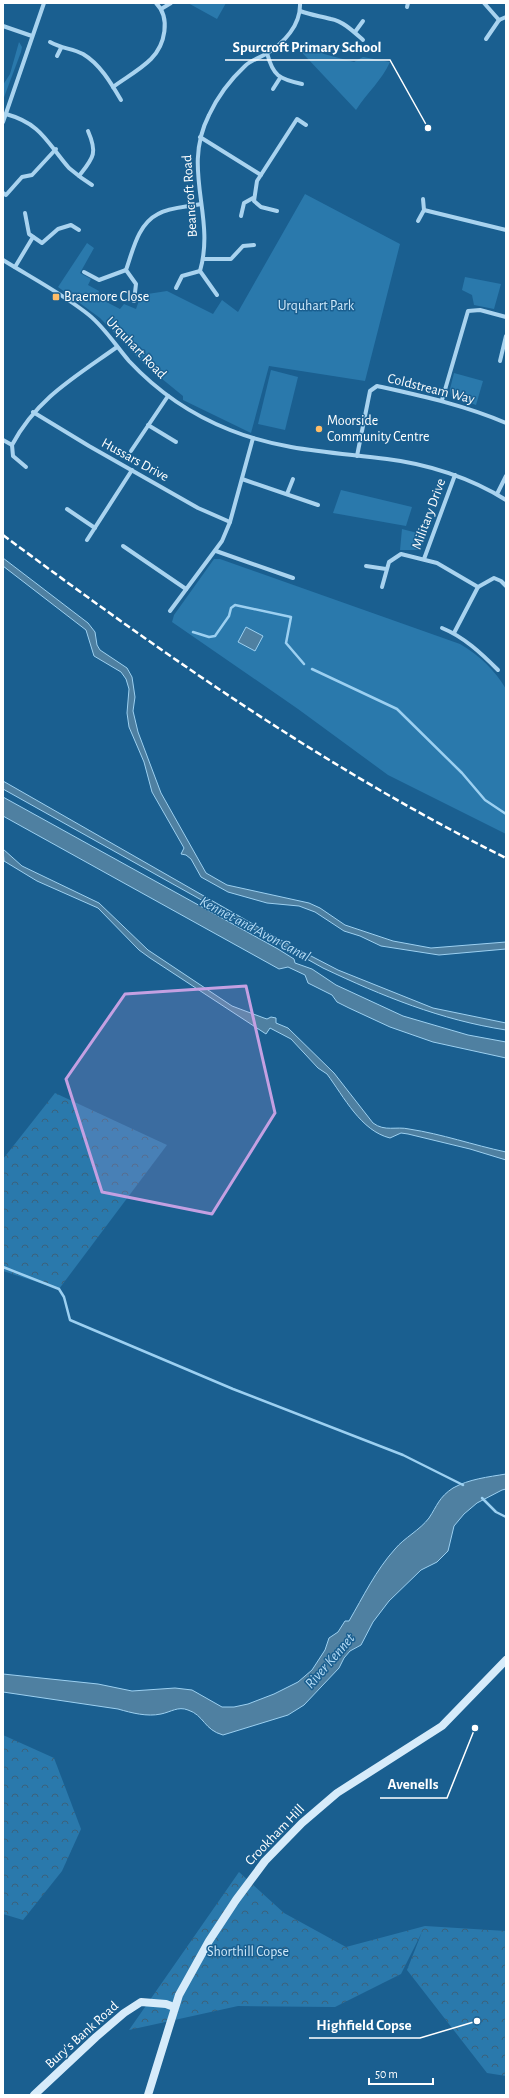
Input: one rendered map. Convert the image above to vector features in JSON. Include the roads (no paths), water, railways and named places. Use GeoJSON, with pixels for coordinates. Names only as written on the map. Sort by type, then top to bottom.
{"type":"FeatureCollection","features":[{"type":"Feature","properties":{"kind":"street"},"geometry":{"type":"LineString","coordinates":[[3,122],[44,3]]}},
{"type":"Feature","properties":{"kind":"street"},"geometry":{"type":"LineString","coordinates":[[113,87],[150,60],[155,54],[165,28],[161,9],[156,3]]}},
{"type":"Feature","properties":{"kind":"street"},"geometry":{"type":"LineString","coordinates":[[161,9],[171,3]]}},
{"type":"Feature","properties":{"kind":"street","name":"Beancroft Road"},"geometry":{"type":"LineString","coordinates":[[200,271],[203,259],[205,225],[199,194],[196,155],[200,137],[209,114],[238,73],[246,65],[279,44],[293,30],[300,11],[300,3]]}},
{"type":"Feature","properties":{"kind":"street"},"geometry":{"type":"LineString","coordinates":[[484,3],[499,20]]}},
{"type":"Feature","properties":{"kind":"street"},"geometry":{"type":"LineString","coordinates":[[300,11],[313,16],[332,19],[355,32],[363,40]]}},
{"type":"Feature","properties":{"kind":"street"},"geometry":{"type":"LineString","coordinates":[[486,39],[499,20],[506,17]]}},
{"type":"Feature","properties":{"kind":"street"},"geometry":{"type":"LineString","coordinates":[[355,32],[363,21]]}},
{"type":"Feature","properties":{"kind":"street"},"geometry":{"type":"LineString","coordinates":[[3,26],[32,36]]}},
{"type":"Feature","properties":{"kind":"street"},"geometry":{"type":"LineString","coordinates":[[50,42],[60,48],[82,54],[101,70],[121,100]]}},
{"type":"Feature","properties":{"kind":"street"},"geometry":{"type":"LineString","coordinates":[[58,56],[60,48]]}},
{"type":"Feature","properties":{"kind":"street"},"geometry":{"type":"LineString","coordinates":[[267,53],[272,70],[280,78],[302,84]]}},
{"type":"Feature","properties":{"kind":"street"},"geometry":{"type":"LineString","coordinates":[[273,89],[280,78]]}},
{"type":"Feature","properties":{"kind":"street"},"geometry":{"type":"LineString","coordinates":[[6,114],[17,117],[40,132],[56,149],[70,168],[92,185]]}},
{"type":"Feature","properties":{"kind":"street"},"geometry":{"type":"LineString","coordinates":[[241,216],[244,203],[253,198],[257,181],[297,119],[306,125]]}},
{"type":"Feature","properties":{"kind":"street"},"geometry":{"type":"LineString","coordinates":[[79,176],[91,160],[94,152],[93,143],[88,132]]}},
{"type":"Feature","properties":{"kind":"street"},"geometry":{"type":"LineString","coordinates":[[200,137],[261,175]]}},
{"type":"Feature","properties":{"kind":"street"},"geometry":{"type":"LineString","coordinates":[[3,193],[6,195],[22,178],[32,175],[56,149]]}},
{"type":"Feature","properties":{"kind":"street"},"geometry":{"type":"LineString","coordinates":[[253,198],[261,206],[278,211]]}},
{"type":"Feature","properties":{"kind":"street"},"geometry":{"type":"LineString","coordinates":[[418,221],[424,210],[423,198]]}},
{"type":"Feature","properties":{"kind":"street"},"geometry":{"type":"LineString","coordinates":[[126,270],[139,233],[147,222],[157,214],[165,211],[201,204]]}},
{"type":"Feature","properties":{"kind":"street"},"geometry":{"type":"LineString","coordinates":[[424,210],[506,230]]}},
{"type":"Feature","properties":{"kind":"street"},"geometry":{"type":"LineString","coordinates":[[25,213],[29,234],[42,242],[58,229],[71,225],[79,230]]}},
{"type":"Feature","properties":{"kind":"street"},"geometry":{"type":"LineString","coordinates":[[4,262],[15,267],[33,237]]}},
{"type":"Feature","properties":{"kind":"street"},"geometry":{"type":"LineString","coordinates":[[203,259],[231,259],[243,246],[254,245]]}},
{"type":"Feature","properties":{"kind":"street","name":"Urquhart Road"},"geometry":{"type":"LineString","coordinates":[[15,267],[90,316],[108,334],[116,347],[144,376],[168,396],[216,424],[253,438],[287,448],[408,462],[455,475],[506,500]]}},
{"type":"Feature","properties":{"kind":"street"},"geometry":{"type":"LineString","coordinates":[[84,272],[99,280],[126,270]]}},
{"type":"Feature","properties":{"kind":"street"},"geometry":{"type":"LineString","coordinates":[[126,270],[136,284],[134,301]]}},
{"type":"Feature","properties":{"kind":"street"},"geometry":{"type":"LineString","coordinates":[[176,288],[182,276],[200,271],[217,295]]}},
{"type":"Feature","properties":{"kind":"street"},"geometry":{"type":"LineString","coordinates":[[442,400],[468,311],[480,310],[506,317]]}},
{"type":"Feature","properties":{"kind":"street"},"geometry":{"type":"LineString","coordinates":[[500,361],[506,336]]}},
{"type":"Feature","properties":{"kind":"street"},"geometry":{"type":"LineString","coordinates":[[26,467],[14,456],[11,450],[12,444],[33,412],[47,398],[116,347]]}},
{"type":"Feature","properties":{"kind":"street","name":"Coldstream Way"},"geometry":{"type":"LineString","coordinates":[[357,456],[364,412],[370,391],[377,386],[442,400],[486,414],[506,423]]}},
{"type":"Feature","properties":{"kind":"street"},"geometry":{"type":"LineString","coordinates":[[131,451],[168,396]]}},
{"type":"Feature","properties":{"kind":"street","name":"Hussars Drive"},"geometry":{"type":"LineString","coordinates":[[33,412],[89,446],[198,508],[230,522]]}},
{"type":"Feature","properties":{"kind":"street"},"geometry":{"type":"LineString","coordinates":[[148,425],[176,442]]}},
{"type":"Feature","properties":{"kind":"street"},"geometry":{"type":"LineString","coordinates":[[170,611],[209,556],[216,551],[230,522],[253,438]]}},
{"type":"Feature","properties":{"kind":"street"},"geometry":{"type":"LineString","coordinates":[[3,440],[12,444]]}},
{"type":"Feature","properties":{"kind":"street"},"geometry":{"type":"LineString","coordinates":[[87,540],[132,470]]}},
{"type":"Feature","properties":{"kind":"street","name":"Military Drive"},"geometry":{"type":"LineString","coordinates":[[424,559],[455,475]]}},
{"type":"Feature","properties":{"kind":"street"},"geometry":{"type":"LineString","coordinates":[[496,494],[506,476]]}},
{"type":"Feature","properties":{"kind":"street"},"geometry":{"type":"LineString","coordinates":[[242,479],[318,505]]}},
{"type":"Feature","properties":{"kind":"street"},"geometry":{"type":"LineString","coordinates":[[287,494],[293,480]]}},
{"type":"Feature","properties":{"kind":"street"},"geometry":{"type":"LineString","coordinates":[[67,510],[95,528]]}},
{"type":"Feature","properties":{"kind":"street"},"geometry":{"type":"LineString","coordinates":[[123,546],[186,589]]}},
{"type":"Feature","properties":{"kind":"street"},"geometry":{"type":"LineString","coordinates":[[216,551],[293,578]]}},
{"type":"Feature","properties":{"kind":"street"},"geometry":{"type":"LineString","coordinates":[[382,587],[386,569],[391,560],[401,554],[424,559],[450,569],[478,587]]}},
{"type":"Feature","properties":{"kind":"street"},"geometry":{"type":"LineString","coordinates":[[366,566],[386,569]]}},
{"type":"Feature","properties":{"kind":"street"},"geometry":{"type":"LineString","coordinates":[[454,633],[478,587],[494,578],[501,581],[506,586]]}},
{"type":"Feature","properties":{"kind":"street"},"geometry":{"type":"LineString","coordinates":[[442,628],[454,633],[482,653],[498,670]]}},
{"type":"Feature","properties":{"kind":"street","name":"Crookham Hill"},"geometry":{"type":"LineString","coordinates":[[148,2095],[174,2007],[179,1996],[209,1941],[236,1900],[265,1861],[302,1823],[337,1793],[442,1726],[506,1660]]}},
{"type":"Feature","properties":{"kind":"street","name":"Bury's Bank Road"},"geometry":{"type":"LineString","coordinates":[[34,2095],[96,2037],[124,2013],[141,2002],[166,2004],[174,2007]]}},
{"type":"Feature","properties":{"kind":"water"},"geometry":{"type":"Polygon","coordinates":[[[3,558],[88,623],[95,632],[97,645],[100,650],[127,668],[132,677],[135,697],[133,711],[138,732],[161,793],[206,873],[227,885],[309,903],[320,908],[345,925],[393,941],[431,948],[506,942],[506,949],[439,955],[381,946],[360,936],[344,931],[315,912],[299,906],[267,903],[228,892],[201,877],[191,859],[186,855],[181,854],[184,848],[152,792],[144,762],[129,727],[127,713],[129,689],[126,679],[121,672],[94,656],[86,630],[3,566],[3,558]]]}},
{"type":"Feature","properties":{"kind":"water"},"geometry":{"type":"Polygon","coordinates":[[[246,627],[263,636],[255,651],[238,642],[246,627]]]}},
{"type":"Feature","properties":{"kind":"water","name":"Kennet and Avon Canal"},"geometry":{"type":"Polygon","coordinates":[[[3,781],[286,943],[338,970],[433,1008],[506,1023],[506,1030],[458,1020],[412,1006],[323,968],[3,789],[3,781]]]}},
{"type":"Feature","properties":{"kind":"water"},"geometry":{"type":"Polygon","coordinates":[[[3,797],[278,949],[294,959],[295,963],[312,969],[336,985],[403,1016],[468,1035],[506,1042],[506,1058],[433,1042],[390,1027],[337,1002],[332,995],[308,983],[305,975],[288,967],[279,969],[3,816],[3,797]]]}},
{"type":"Feature","properties":{"kind":"water"},"geometry":{"type":"Polygon","coordinates":[[[3,849],[22,866],[99,903],[148,950],[232,1006],[267,1019],[271,1017],[276,1018],[276,1023],[288,1028],[334,1073],[373,1123],[377,1126],[421,1131],[506,1152],[506,1160],[470,1149],[408,1134],[401,1133],[390,1138],[370,1128],[354,1112],[327,1074],[318,1068],[291,1039],[270,1028],[266,1034],[150,958],[139,950],[98,908],[37,881],[4,861],[3,849]]]}},
{"type":"Feature","properties":{"kind":"water","name":"River Kennet"},"geometry":{"type":"Polygon","coordinates":[[[506,1474],[506,1489],[477,1503],[464,1514],[454,1526],[448,1551],[437,1562],[421,1570],[389,1601],[373,1622],[361,1645],[350,1651],[344,1658],[339,1668],[304,1705],[288,1715],[223,1735],[212,1730],[198,1715],[184,1709],[178,1709],[156,1715],[145,1715],[118,1709],[3,1692],[3,1674],[98,1684],[132,1691],[175,1688],[192,1690],[222,1707],[234,1707],[248,1704],[274,1694],[298,1682],[312,1670],[325,1650],[329,1638],[338,1632],[345,1621],[349,1621],[370,1584],[388,1557],[429,1518],[444,1495],[453,1488],[466,1482],[506,1474]]]}},
{"type":"Feature","properties":{"kind":"waterway"},"geometry":{"type":"LineString","coordinates":[[193,632],[209,637],[215,636],[229,616],[231,608],[235,605],[291,617],[286,643],[304,664]]}},
{"type":"Feature","properties":{"kind":"waterway"},"geometry":{"type":"LineString","coordinates":[[312,669],[397,709],[462,773],[485,800],[506,814]]}},
{"type":"Feature","properties":{"kind":"waterway"},"geometry":{"type":"LineString","coordinates":[[3,1267],[59,1289],[64,1297],[70,1320],[233,1389],[403,1455],[463,1485]]}},
{"type":"Feature","properties":{"kind":"waterway"},"geometry":{"type":"LineString","coordinates":[[482,1498],[496,1512],[506,1517]]}},
{"type":"Feature","properties":{"kind":"railway"},"geometry":{"type":"LineString","coordinates":[[3,535],[124,623],[247,708],[374,787],[506,858]]}},
{"type":"Feature","properties":{"kind":"place","name":"Spurcroft Primary School"},"geometry":{"type":"Point","coordinates":[428,128]}},
{"type":"Feature","properties":{"kind":"place","name":"Braemore Close"},"geometry":{"type":"Point","coordinates":[56,297]}},
{"type":"Feature","properties":{"kind":"place","name":"Moorside Community Centre"},"geometry":{"type":"Point","coordinates":[319,429]}},
{"type":"Feature","properties":{"kind":"place","name":"Avenells"},"geometry":{"type":"Point","coordinates":[475,1728]}},
{"type":"Feature","properties":{"kind":"place","name":"Highfield Copse"},"geometry":{"type":"Point","coordinates":[477,2021]}},
{"type":"Feature","properties":{"kind":"park label","name":"Urquhart Park"},"geometry":{"type":"Point","coordinates":[316,306]}},
{"type":"Feature","properties":{"kind":"park label","name":"Shorthill Copse"},"geometry":{"type":"Point","coordinates":[248,1952]}}]}
